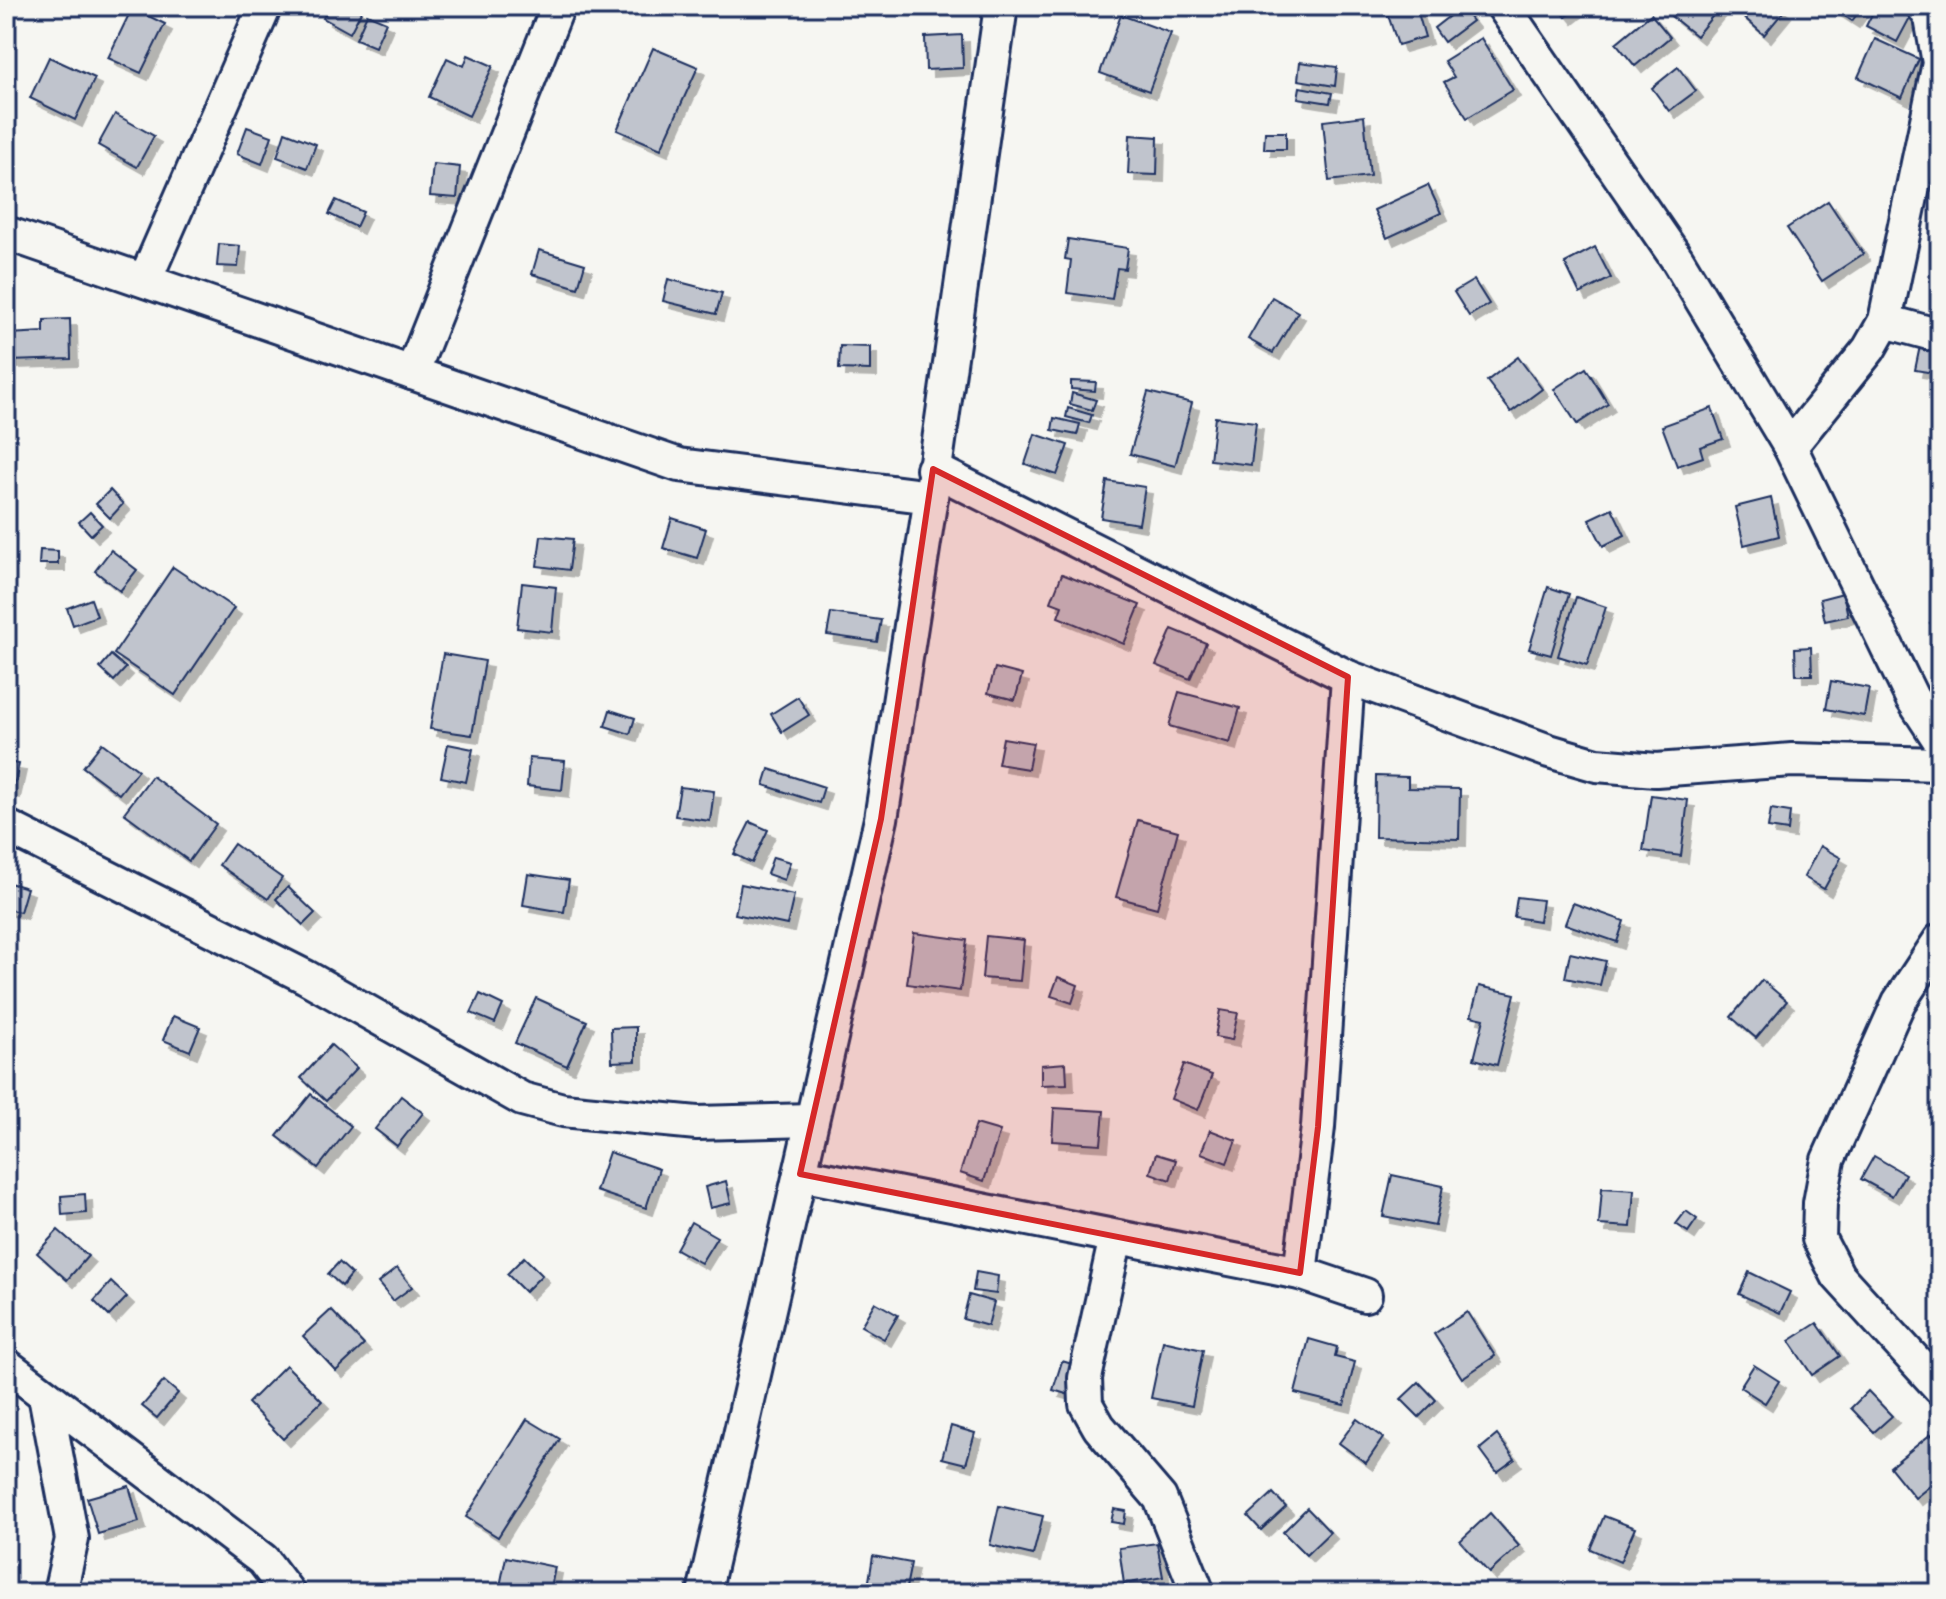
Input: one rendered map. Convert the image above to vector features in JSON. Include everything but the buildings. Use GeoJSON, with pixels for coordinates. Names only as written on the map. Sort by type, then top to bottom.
{"type":"FeatureCollection","features":[{"type":"Feature","properties":{"kind":"street"},"geometry":{"type":"LineString","coordinates":[[145,280],[265,6]]}},
{"type":"Feature","properties":{"kind":"street"},"geometry":{"type":"LineString","coordinates":[[412,373],[558,6]]}},
{"type":"Feature","properties":{"kind":"street"},"geometry":{"type":"LineString","coordinates":[[704,1593],[881,819],[1001,6]]}},
{"type":"Feature","properties":{"kind":"street"},"geometry":{"type":"LineString","coordinates":[[1503,6],[1677,259],[1790,447],[1912,698],[1940,741]]}},
{"type":"Feature","properties":{"kind":"street"},"geometry":{"type":"LineString","coordinates":[[1790,447],[1869,349],[1885,321],[1939,63],[1931,18],[1923,6]]}},
{"type":"Feature","properties":{"kind":"street"},"geometry":{"type":"LineString","coordinates":[[6,233],[679,465],[932,483],[1348,677],[1549,751],[1597,765],[1656,770],[1792,760],[1940,764]]}},
{"type":"Feature","properties":{"kind":"street"},"geometry":{"type":"LineString","coordinates":[[1885,321],[1940,336]]}},
{"type":"Feature","properties":{"kind":"street"},"geometry":{"type":"LineString","coordinates":[[1300,1273],[1320,1111],[1348,677]]}},
{"type":"Feature","properties":{"kind":"street"},"geometry":{"type":"LineString","coordinates":[[6,826],[306,977],[522,1099],[563,1110],[697,1123],[812,1120]]}},
{"type":"Feature","properties":{"kind":"street"},"geometry":{"type":"LineString","coordinates":[[1940,940],[1899,1002],[1828,1160],[1820,1203],[1819,1239],[1838,1276],[1940,1388]]}},
{"type":"Feature","properties":{"kind":"street"},"geometry":{"type":"LineString","coordinates":[[800,1174],[1300,1273],[1365,1295]]}},
{"type":"Feature","properties":{"kind":"street"},"geometry":{"type":"LineString","coordinates":[[1116,1237],[1085,1378],[1086,1404],[1099,1427],[1160,1498],[1198,1593]]}},
{"type":"Feature","properties":{"kind":"street"},"geometry":{"type":"LineString","coordinates":[[6,1365],[263,1560],[288,1593]]}},
{"type":"Feature","properties":{"kind":"street"},"geometry":{"type":"LineString","coordinates":[[45,1395],[72,1539],[60,1593]]}},
{"type":"Feature","properties":{"kind":"highlighted area"},"geometry":{"type":"Polygon","coordinates":[[[933,469],[1348,677],[1318,1127],[1300,1273],[800,1174],[881,819],[933,469]]]}}]}
